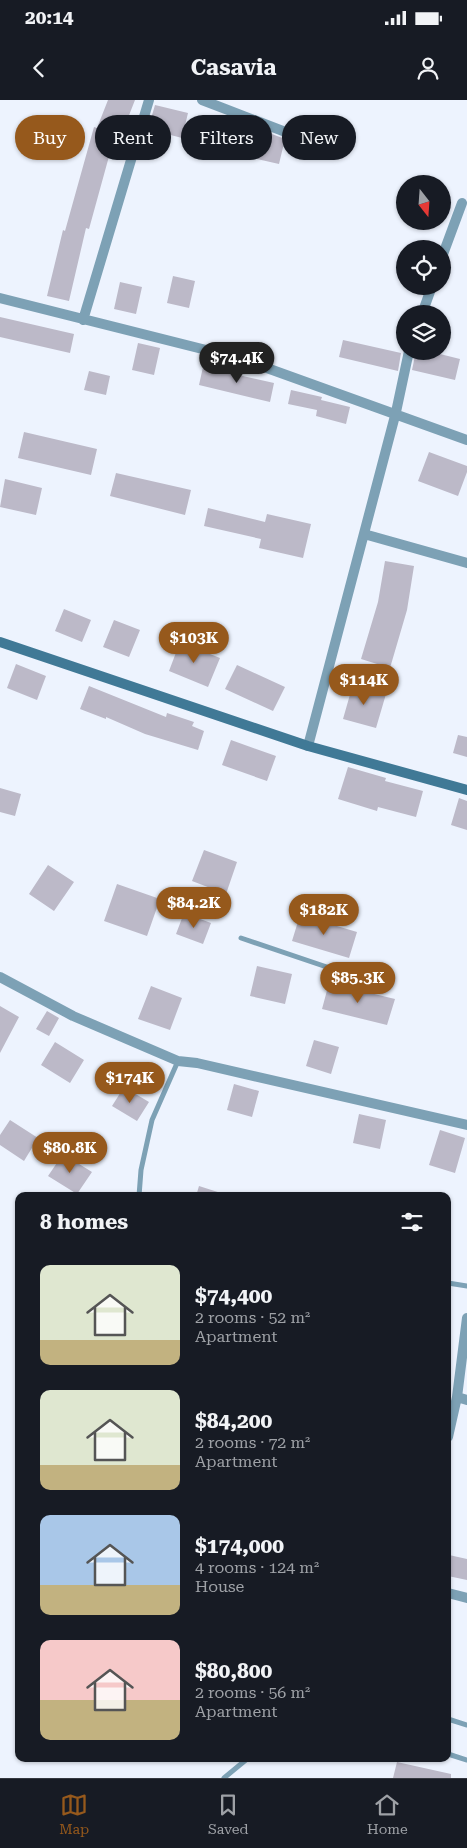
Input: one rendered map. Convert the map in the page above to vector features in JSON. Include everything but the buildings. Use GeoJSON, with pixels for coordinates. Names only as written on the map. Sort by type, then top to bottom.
{"type":"FeatureCollection","features":[{"type":"Feature","properties":{"kind":"street"},"geometry":{"type":"LineString","coordinates":[[83,320],[149,100]]}},
{"type":"Feature","properties":{"kind":"street"},"geometry":{"type":"LineString","coordinates":[[202,100],[282,131]]}},
{"type":"Feature","properties":{"kind":"street"},"geometry":{"type":"LineString","coordinates":[[448,240],[462,203]]}},
{"type":"Feature","properties":{"kind":"street"},"geometry":{"type":"LineString","coordinates":[[0,298],[242,359],[396,412],[467,440]]}},
{"type":"Feature","properties":{"kind":"street"},"geometry":{"type":"LineString","coordinates":[[308,746],[396,412],[407,360]]}},
{"type":"Feature","properties":{"kind":"street"},"geometry":{"type":"LineString","coordinates":[[364,534],[467,563]]}},
{"type":"Feature","properties":{"kind":"street"},"geometry":{"type":"LineString","coordinates":[[0,642],[308,746],[467,790]]}},
{"type":"Feature","properties":{"kind":"street"},"geometry":{"type":"LineString","coordinates":[[0,976],[73,1016],[178,1062],[198,1063],[467,1125]]}},
{"type":"Feature","properties":{"kind":"street"},"geometry":{"type":"LineString","coordinates":[[451,1429],[462,1399],[467,1318]]}},
{"type":"Feature","properties":{"kind":"street"},"geometry":{"type":"LineString","coordinates":[[451,1594],[467,1598]]}},
{"type":"Feature","properties":{"kind":"lane"},"geometry":{"type":"LineString","coordinates":[[241,938],[377,984]]}},
{"type":"Feature","properties":{"kind":"lane"},"geometry":{"type":"LineString","coordinates":[[139,1192],[141,1170],[152,1120],[178,1062]]}},
{"type":"Feature","properties":{"kind":"lane"},"geometry":{"type":"LineString","coordinates":[[451,1283],[467,1286]]}},
{"type":"Feature","properties":{"kind":"lane"},"geometry":{"type":"LineString","coordinates":[[451,1720],[467,1725]]}},
{"type":"Feature","properties":{"kind":"lane"},"geometry":{"type":"LineString","coordinates":[[451,1755],[467,1760]]}},
{"type":"Feature","properties":{"kind":"lane"},"geometry":{"type":"LineString","coordinates":[[224,1778],[243,1762]]}}]}
